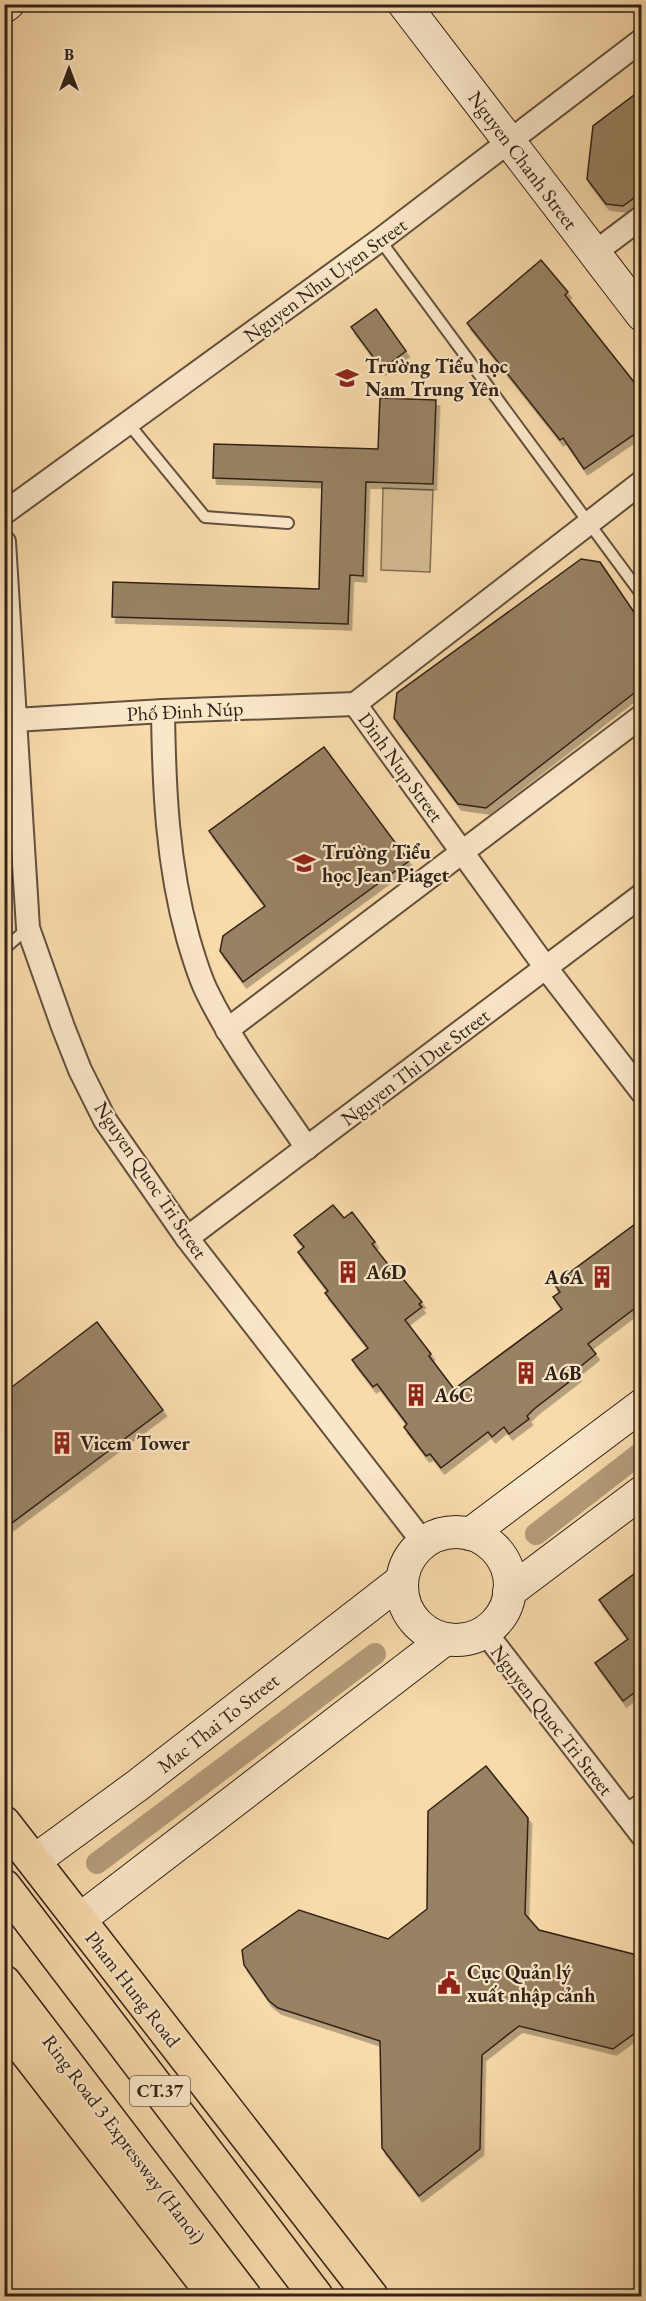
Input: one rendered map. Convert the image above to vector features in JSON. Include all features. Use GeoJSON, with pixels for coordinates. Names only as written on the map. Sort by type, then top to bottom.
{"type":"FeatureCollection","features":[{"type":"Feature","properties":{"kind":"main road","name":"Pham Hung Road"},"geometry":{"type":"LineString","coordinates":[[4,1823],[371,2296]]}},
{"type":"Feature","properties":{"kind":"main road","name":"CT.37"},"geometry":{"type":"LineString","coordinates":[[4,1887],[316,2296]]}},
{"type":"Feature","properties":{"kind":"main road","name":"Ring Road 3 Expressway (Hanoi)"},"geometry":{"type":"LineString","coordinates":[[4,1982],[244,2296]]}},
{"type":"Feature","properties":{"kind":"main road"},"geometry":{"type":"LineString","coordinates":[[4,2023],[215,2296]]}},
{"type":"Feature","properties":{"kind":"street","name":"Nguyen Chanh Street"},"geometry":{"type":"LineString","coordinates":[[404,4],[642,315]]}},
{"type":"Feature","properties":{"kind":"street","name":"Nguyen Nhu Uyen Street"},"geometry":{"type":"LineString","coordinates":[[4,513],[380,240],[642,40]]}},
{"type":"Feature","properties":{"kind":"street"},"geometry":{"type":"LineString","coordinates":[[594,253],[642,217]]}},
{"type":"Feature","properties":{"kind":"street","name":"Dinh Nup Street"},"geometry":{"type":"LineString","coordinates":[[642,482],[355,704],[464,851],[546,968],[642,1092]]}},
{"type":"Feature","properties":{"kind":"street","name":"Nguyen Quoc Tri Street"},"geometry":{"type":"LineString","coordinates":[[4,542],[28,928],[63,1027],[81,1070],[105,1120],[187,1238],[423,1542]]}},
{"type":"Feature","properties":{"kind":"street","name":"Phố Đinh Núp"},"geometry":{"type":"LineString","coordinates":[[15,720],[163,711],[355,704]]}},
{"type":"Feature","properties":{"kind":"street"},"geometry":{"type":"LineString","coordinates":[[163,711],[165,796],[178,894],[195,961],[205,987],[227,1030],[307,1148]]}},
{"type":"Feature","properties":{"kind":"street"},"geometry":{"type":"LineString","coordinates":[[227,1030],[642,716]]}},
{"type":"Feature","properties":{"kind":"street","name":"Nguyen Thi Due Street"},"geometry":{"type":"LineString","coordinates":[[187,1238],[642,895]]}},
{"type":"Feature","properties":{"kind":"street"},"geometry":{"type":"LineString","coordinates":[[470,1534],[642,1405]]}},
{"type":"Feature","properties":{"kind":"street"},"geometry":{"type":"LineString","coordinates":[[509,1593],[642,1492]]}},
{"type":"Feature","properties":{"kind":"street"},"geometry":{"type":"LineString","coordinates":[[458,1531],[470,1534],[490,1543],[501,1555],[508,1569],[509,1593],[502,1616],[485,1632],[469,1639],[444,1640],[426,1632],[412,1618],[402,1601],[401,1581],[408,1559],[423,1542],[440,1534],[458,1531]]}},
{"type":"Feature","properties":{"kind":"street","name":"Mac Thai To Street"},"geometry":{"type":"LineString","coordinates":[[34,1861],[138,1785],[401,1581]]}},
{"type":"Feature","properties":{"kind":"street","name":"Nguyen Quoc Tri Street"},"geometry":{"type":"LineString","coordinates":[[485,1632],[642,1835]]}},
{"type":"Feature","properties":{"kind":"street"},"geometry":{"type":"LineString","coordinates":[[79,1920],[444,1640]]}},
{"type":"Feature","properties":{"kind":"lane"},"geometry":{"type":"LineString","coordinates":[[380,240],[642,595]]}},
{"type":"Feature","properties":{"kind":"lane"},"geometry":{"type":"LineString","coordinates":[[128,423],[205,517],[288,523]]}},
{"type":"Feature","properties":{"kind":"lane"},"geometry":{"type":"LineString","coordinates":[[4,949],[28,928]]}},
{"type":"Feature","properties":{"kind":"lane"},"geometry":{"type":"LineString","coordinates":[[623,1811],[642,1798]]}},
{"type":"Feature","properties":{"kind":"shaded area"},"geometry":{"type":"Polygon","coordinates":[[[383,488],[433,490],[430,572],[381,570],[383,488]]]}},
{"type":"Feature","properties":{"kind":"building"},"geometry":{"type":"Polygon","coordinates":[[[642,89],[642,192],[623,206],[606,204],[587,179],[593,126],[642,89]]]}},
{"type":"Feature","properties":{"kind":"building"},"geometry":{"type":"Polygon","coordinates":[[[541,260],[568,292],[565,295],[642,392],[642,429],[584,469],[563,438],[560,440],[467,323],[541,260]]]}},
{"type":"Feature","properties":{"kind":"building"},"geometry":{"type":"Polygon","coordinates":[[[376,309],[406,351],[382,369],[351,327],[376,309]]]}},
{"type":"Feature","properties":{"kind":"building"},"geometry":{"type":"Polygon","coordinates":[[[380,398],[436,400],[433,484],[366,482],[363,576],[350,575],[348,624],[112,617],[113,582],[319,589],[322,482],[213,478],[214,444],[378,449],[380,398]]]}},
{"type":"Feature","properties":{"kind":"building"},"geometry":{"type":"Polygon","coordinates":[[[581,559],[600,562],[642,624],[642,687],[486,808],[458,804],[394,718],[397,693],[581,559]]]}},
{"type":"Feature","properties":{"kind":"building"},"geometry":{"type":"Polygon","coordinates":[[[324,747],[409,861],[243,982],[220,951],[223,936],[265,906],[209,831],[324,747]]]}},
{"type":"Feature","properties":{"kind":"building"},"geometry":{"type":"Polygon","coordinates":[[[333,1205],[344,1218],[352,1212],[375,1242],[372,1244],[398,1277],[400,1275],[422,1302],[419,1304],[422,1307],[405,1320],[454,1389],[562,1309],[553,1297],[560,1292],[554,1284],[642,1219],[642,1303],[588,1344],[596,1354],[575,1371],[578,1375],[534,1409],[527,1416],[529,1419],[509,1434],[504,1427],[492,1437],[488,1432],[441,1468],[430,1454],[426,1456],[404,1427],[407,1424],[377,1384],[373,1387],[352,1360],[368,1348],[325,1293],[328,1291],[298,1252],[304,1247],[294,1235],[333,1205]]]}},
{"type":"Feature","properties":{"kind":"building","name":"Vicem Tower"},"geometry":{"type":"Polygon","coordinates":[[[97,1322],[163,1410],[4,1529],[4,1393],[97,1322]]]}},
{"type":"Feature","properties":{"kind":"building"},"geometry":{"type":"Polygon","coordinates":[[[642,1568],[642,1687],[623,1701],[595,1663],[628,1639],[599,1600],[642,1568]]]}},
{"type":"Feature","properties":{"kind":"building","name":"Cục Quản lý xuất nhập cảnh"},"geometry":{"type":"Polygon","coordinates":[[[486,1766],[528,1818],[525,1914],[539,1930],[633,1954],[642,1966],[642,2028],[613,2049],[519,2026],[482,2055],[480,2149],[419,2196],[382,2148],[380,2041],[278,2008],[269,2001],[244,1965],[242,1950],[299,1910],[388,1939],[427,1909],[428,1811],[486,1766]]]}},
{"type":"Feature","properties":{"kind":"waterway"},"geometry":{"type":"LineString","coordinates":[[536,1534],[642,1452]]}},
{"type":"Feature","properties":{"kind":"waterway"},"geometry":{"type":"LineString","coordinates":[[97,1863],[375,1654]]}},
{"type":"Feature","properties":{"kind":"place","name":"Trường Tiểu học Nam Trung Yên"},"geometry":{"type":"Point","coordinates":[347,378]}},
{"type":"Feature","properties":{"kind":"place","name":"Trường Tiểu học Jean Piaget"},"geometry":{"type":"Point","coordinates":[304,863]}},
{"type":"Feature","properties":{"kind":"place","name":"A6D"},"geometry":{"type":"Point","coordinates":[348,1272]}},
{"type":"Feature","properties":{"kind":"place","name":"A6A"},"geometry":{"type":"Point","coordinates":[602,1277]}},
{"type":"Feature","properties":{"kind":"place","name":"A6B"},"geometry":{"type":"Point","coordinates":[526,1373]}},
{"type":"Feature","properties":{"kind":"place","name":"A6C"},"geometry":{"type":"Point","coordinates":[416,1395]}},
{"type":"Feature","properties":{"kind":"place","name":"Vicem Tower"},"geometry":{"type":"Point","coordinates":[62,1443]}},
{"type":"Feature","properties":{"kind":"place","name":"Cục Quản lý xuất nhập cảnh"},"geometry":{"type":"Point","coordinates":[449,1983]}}]}
